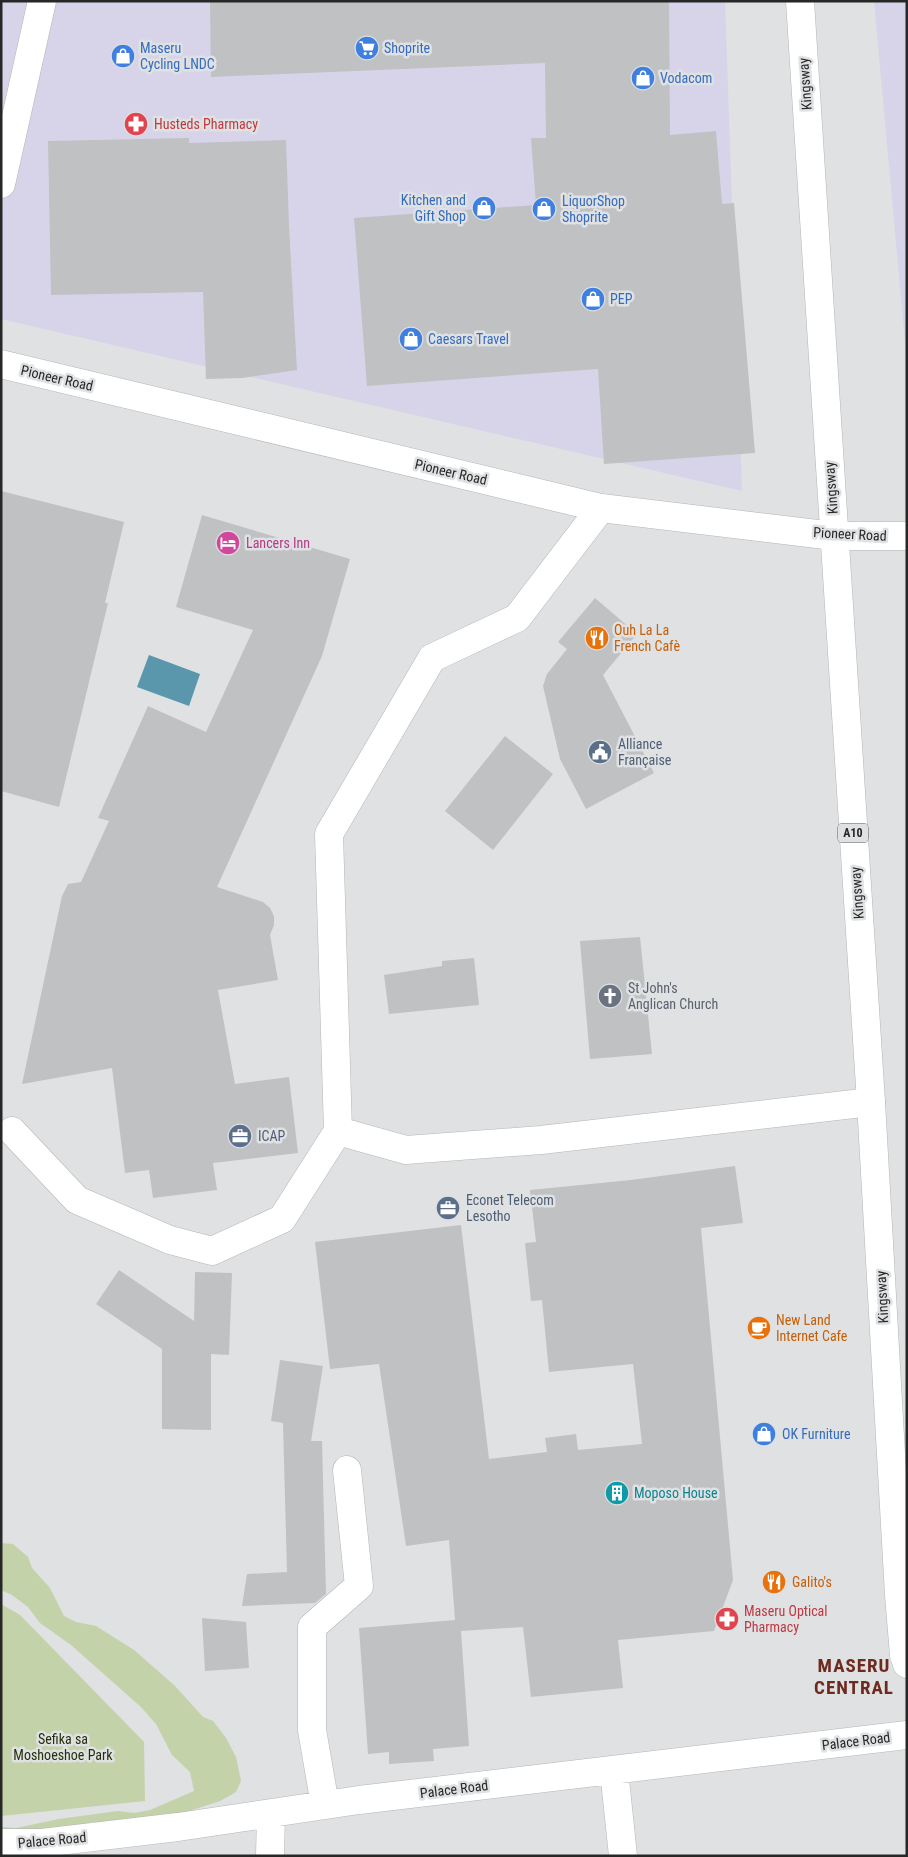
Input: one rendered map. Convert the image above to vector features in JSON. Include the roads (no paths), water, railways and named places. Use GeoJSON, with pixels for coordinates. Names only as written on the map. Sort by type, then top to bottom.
{"type":"FeatureCollection","features":[{"type":"Feature","properties":{"kind":"main road"},"geometry":{"type":"LineString","coordinates":[[1,184],[42,1]]}},
{"type":"Feature","properties":{"kind":"main road","name":"Kingsway"},"geometry":{"type":"LineString","coordinates":[[800,1],[906,1657]]}},
{"type":"Feature","properties":{"kind":"main road","name":"Pioneer Road"},"geometry":{"type":"LineString","coordinates":[[1,364],[601,508],[834,536],[907,536]]}},
{"type":"Feature","properties":{"kind":"main road"},"geometry":{"type":"LineString","coordinates":[[12,1131],[77,1200],[170,1240],[212,1251],[282,1219],[338,1131],[329,834],[432,658],[517,618],[601,508]]}},
{"type":"Feature","properties":{"kind":"main road"},"geometry":{"type":"LineString","coordinates":[[338,1131],[406,1150],[541,1140],[871,1102]]}},
{"type":"Feature","properties":{"kind":"main road"},"geometry":{"type":"LineString","coordinates":[[325,1806],[312,1730],[312,1627],[359,1586],[347,1470]]}},
{"type":"Feature","properties":{"kind":"main road","name":"Palace Road"},"geometry":{"type":"LineString","coordinates":[[1,1844],[42,1843],[178,1827],[325,1806],[907,1735]]}},
{"type":"Feature","properties":{"kind":"main road"},"geometry":{"type":"LineString","coordinates":[[614,1770],[623,1856]]}},
{"type":"Feature","properties":{"kind":"main road"},"geometry":{"type":"LineString","coordinates":[[270,1856],[271,1813]]}},
{"type":"Feature","properties":{"kind":"water"},"geometry":{"type":"Polygon","coordinates":[[[149,655],[200,674],[189,706],[137,687],[149,655]]]}},
{"type":"Feature","properties":{"kind":"place","name":"Shoprite"},"geometry":{"type":"Point","coordinates":[367,48]}},
{"type":"Feature","properties":{"kind":"place","name":"Maseru Cycling LNDC"},"geometry":{"type":"Point","coordinates":[123,56]}},
{"type":"Feature","properties":{"kind":"place","name":"Vodacom"},"geometry":{"type":"Point","coordinates":[643,78]}},
{"type":"Feature","properties":{"kind":"place","name":"Husteds Pharmacy"},"geometry":{"type":"Point","coordinates":[136,124]}},
{"type":"Feature","properties":{"kind":"place","name":"Kitchen and Gift Shop"},"geometry":{"type":"Point","coordinates":[484,208]}},
{"type":"Feature","properties":{"kind":"place","name":"LiquorShop Shoprite"},"geometry":{"type":"Point","coordinates":[544,209]}},
{"type":"Feature","properties":{"kind":"place","name":"PEP"},"geometry":{"type":"Point","coordinates":[593,299]}},
{"type":"Feature","properties":{"kind":"place","name":"Caesars Travel"},"geometry":{"type":"Point","coordinates":[411,339]}},
{"type":"Feature","properties":{"kind":"place","name":"Lancers Inn"},"geometry":{"type":"Point","coordinates":[228,543]}},
{"type":"Feature","properties":{"kind":"place","name":"Ouh La La French Cafè"},"geometry":{"type":"Point","coordinates":[597,638]}},
{"type":"Feature","properties":{"kind":"place","name":"Alliance Française"},"geometry":{"type":"Point","coordinates":[600,752]}},
{"type":"Feature","properties":{"kind":"place","name":"St John's Anglican Church"},"geometry":{"type":"Point","coordinates":[610,996]}},
{"type":"Feature","properties":{"kind":"place","name":"ICAP"},"geometry":{"type":"Point","coordinates":[240,1136]}},
{"type":"Feature","properties":{"kind":"place","name":"Econet Telecom Lesotho"},"geometry":{"type":"Point","coordinates":[448,1208]}},
{"type":"Feature","properties":{"kind":"place","name":"New Land Internet Cafe"},"geometry":{"type":"Point","coordinates":[759,1328]}},
{"type":"Feature","properties":{"kind":"place","name":"OK Furniture"},"geometry":{"type":"Point","coordinates":[764,1434]}},
{"type":"Feature","properties":{"kind":"place","name":"Moposo House"},"geometry":{"type":"Point","coordinates":[617,1493]}},
{"type":"Feature","properties":{"kind":"place","name":"Galito's"},"geometry":{"type":"Point","coordinates":[774,1582]}},
{"type":"Feature","properties":{"kind":"place","name":"Maseru Optical Pharmacy"},"geometry":{"type":"Point","coordinates":[727,1619]}},
{"type":"Feature","properties":{"kind":"district","name":"MASERU CENTRAL"},"geometry":{"type":"Point","coordinates":[854,1676]}},
{"type":"Feature","properties":{"kind":"park label","name":"Sefika sa Moshoeshoe Park"},"geometry":{"type":"Point","coordinates":[63,1748]}}]}
